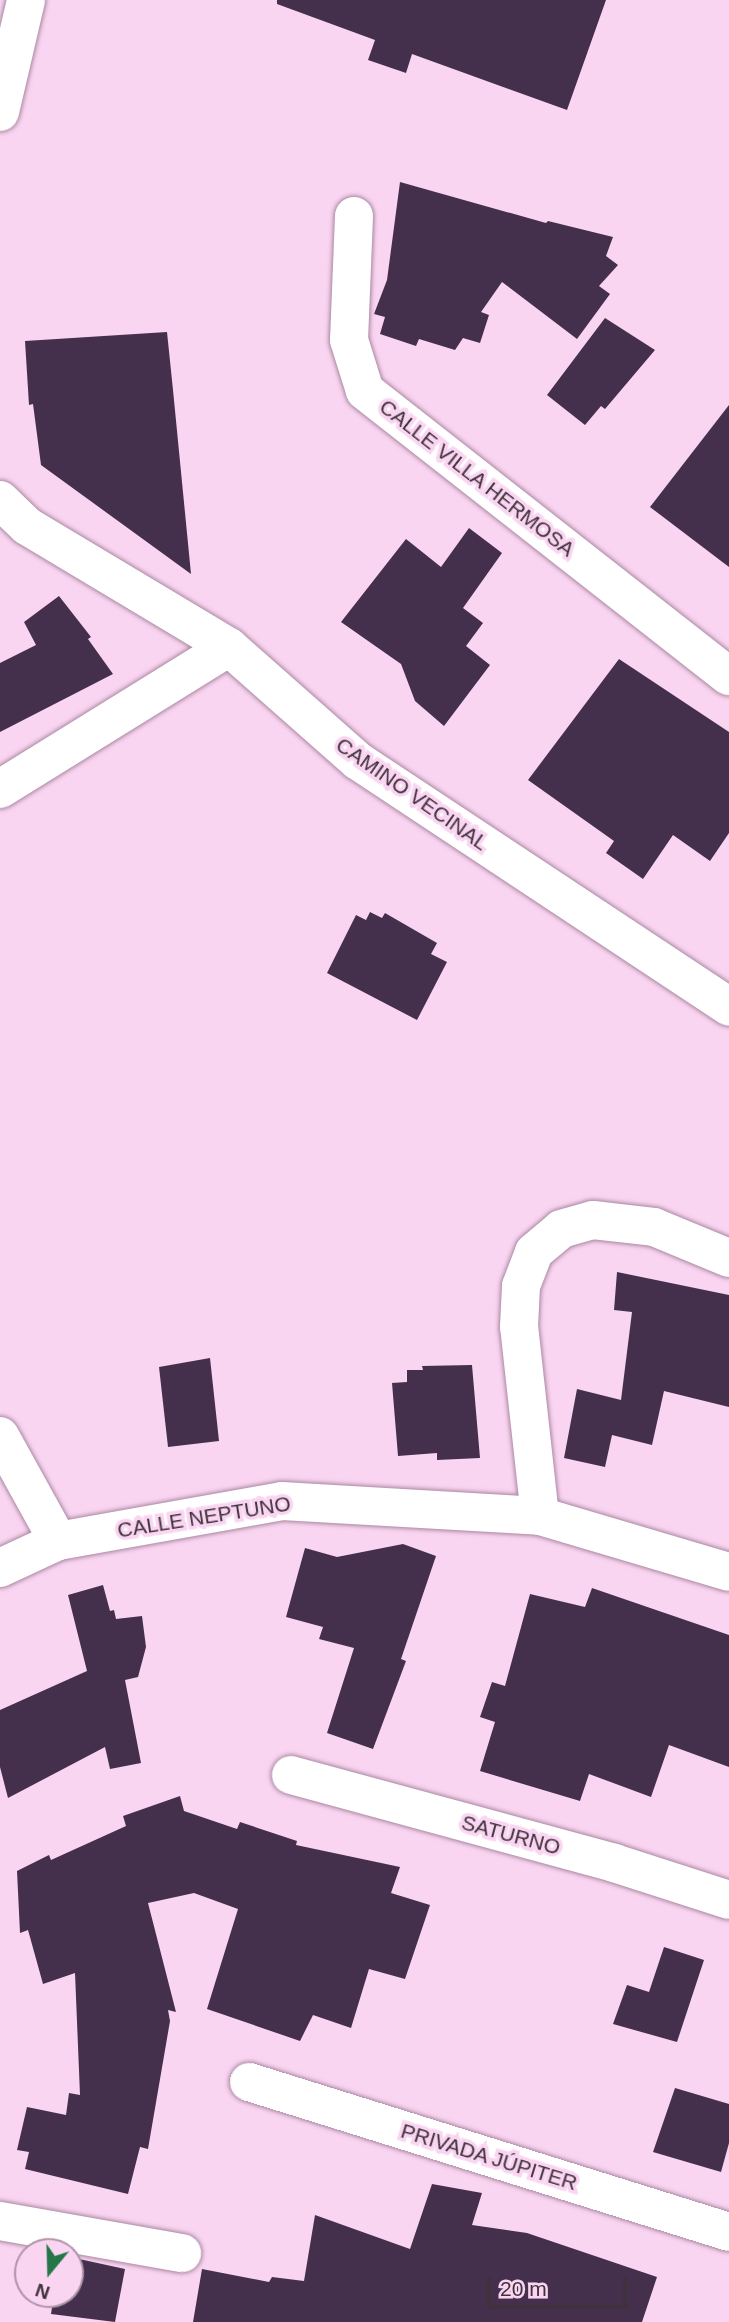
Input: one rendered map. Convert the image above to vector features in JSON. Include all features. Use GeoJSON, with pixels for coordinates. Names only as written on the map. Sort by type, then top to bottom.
{"type":"FeatureCollection","features":[{"type":"Feature","properties":{"kind":"street"},"geometry":{"type":"LineString","coordinates":[[0,112],[26,0]]}},
{"type":"Feature","properties":{"kind":"street","name":"CALLE VILLA HERMOSA"},"geometry":{"type":"LineString","coordinates":[[354,216],[349,340],[365,391],[729,676]]}},
{"type":"Feature","properties":{"kind":"street","name":"CAMINO VECINAL"},"geometry":{"type":"LineString","coordinates":[[0,500],[27,526],[229,647],[358,761],[729,1007]]}},
{"type":"Feature","properties":{"kind":"street"},"geometry":{"type":"LineString","coordinates":[[0,789],[229,647]]}},
{"type":"Feature","properties":{"kind":"street"},"geometry":{"type":"LineString","coordinates":[[540,1516],[519,1327],[521,1286],[534,1252],[561,1229],[593,1220],[654,1227],[729,1258]]}},
{"type":"Feature","properties":{"kind":"street"},"geometry":{"type":"LineString","coordinates":[[0,1436],[58,1541]]}},
{"type":"Feature","properties":{"kind":"street","name":"CALLE NEPTUNO"},"geometry":{"type":"LineString","coordinates":[[0,1568],[58,1541],[282,1501],[540,1516],[729,1572]]}},
{"type":"Feature","properties":{"kind":"street","name":"SATURNO"},"geometry":{"type":"LineString","coordinates":[[291,1775],[614,1863],[729,1900]]}},
{"type":"Feature","properties":{"kind":"street","name":"PRIVADA JÚPITER"},"geometry":{"type":"LineString","coordinates":[[249,2082],[729,2232]]}},
{"type":"Feature","properties":{"kind":"street"},"geometry":{"type":"LineString","coordinates":[[0,2221],[182,2253]]}},
{"type":"Feature","properties":{"kind":"building"},"geometry":{"type":"Polygon","coordinates":[[[277,0],[606,0],[567,110],[412,54],[406,73],[368,60],[375,40],[277,4],[277,0]]]}},
{"type":"Feature","properties":{"kind":"building"},"geometry":{"type":"Polygon","coordinates":[[[400,182],[546,223],[548,221],[613,237],[606,256],[618,265],[599,286],[610,294],[577,339],[502,282],[481,312],[489,315],[480,343],[463,338],[455,350],[419,339],[416,346],[380,334],[385,317],[374,314],[387,280],[400,182]]]}},
{"type":"Feature","properties":{"kind":"building"},"geometry":{"type":"Polygon","coordinates":[[[605,318],[655,350],[605,409],[601,406],[585,425],[547,395],[605,318]]]}},
{"type":"Feature","properties":{"kind":"building"},"geometry":{"type":"Polygon","coordinates":[[[167,332],[191,574],[41,465],[33,404],[29,405],[25,341],[167,332]]]}},
{"type":"Feature","properties":{"kind":"building"},"geometry":{"type":"Polygon","coordinates":[[[729,405],[729,567],[650,507],[729,405]]]}},
{"type":"Feature","properties":{"kind":"building"},"geometry":{"type":"Polygon","coordinates":[[[469,528],[502,553],[463,608],[483,623],[466,646],[490,665],[444,726],[415,701],[401,664],[341,622],[406,539],[441,567],[469,528]]]}},
{"type":"Feature","properties":{"kind":"building"},"geometry":{"type":"Polygon","coordinates":[[[59,596],[91,637],[88,639],[113,674],[0,732],[0,663],[36,645],[24,622],[59,596]]]}},
{"type":"Feature","properties":{"kind":"building"},"geometry":{"type":"Polygon","coordinates":[[[619,659],[729,732],[729,833],[710,861],[673,835],[643,879],[606,853],[614,841],[528,780],[619,659]]]}},
{"type":"Feature","properties":{"kind":"building"},"geometry":{"type":"Polygon","coordinates":[[[370,912],[382,918],[385,913],[437,943],[431,954],[447,962],[417,1020],[327,973],[356,915],[366,920],[370,912]]]}},
{"type":"Feature","properties":{"kind":"building"},"geometry":{"type":"Polygon","coordinates":[[[617,1272],[729,1295],[729,1407],[664,1391],[652,1445],[612,1435],[605,1467],[564,1458],[577,1389],[621,1400],[632,1312],[614,1310],[617,1272]]]}},
{"type":"Feature","properties":{"kind":"building"},"geometry":{"type":"Polygon","coordinates":[[[210,1358],[219,1441],[168,1447],[159,1367],[210,1358]]]}},
{"type":"Feature","properties":{"kind":"building"},"geometry":{"type":"Polygon","coordinates":[[[472,1365],[480,1458],[437,1460],[437,1453],[398,1456],[392,1383],[407,1382],[407,1370],[423,1370],[422,1366],[472,1365]]]}},
{"type":"Feature","properties":{"kind":"building"},"geometry":{"type":"Polygon","coordinates":[[[403,1544],[436,1556],[401,1659],[406,1661],[373,1749],[327,1733],[354,1648],[319,1639],[323,1627],[286,1617],[305,1548],[337,1557],[403,1544]]]}},
{"type":"Feature","properties":{"kind":"building"},"geometry":{"type":"Polygon","coordinates":[[[103,1585],[110,1611],[114,1610],[116,1619],[142,1616],[146,1647],[138,1677],[125,1680],[141,1763],[110,1769],[105,1747],[8,1798],[0,1767],[0,1710],[87,1671],[68,1595],[103,1585]]]}},
{"type":"Feature","properties":{"kind":"building"},"geometry":{"type":"Polygon","coordinates":[[[592,1588],[729,1635],[729,1767],[669,1745],[651,1797],[589,1774],[580,1801],[480,1771],[495,1722],[480,1717],[492,1682],[505,1686],[530,1594],[585,1607],[592,1588]]]}},
{"type":"Feature","properties":{"kind":"building"},"geometry":{"type":"Polygon","coordinates":[[[180,1796],[184,1811],[237,1829],[240,1822],[297,1841],[296,1845],[400,1867],[391,1893],[430,1905],[405,1979],[369,1969],[351,2028],[313,2015],[300,2041],[207,2009],[238,1909],[194,1893],[148,1903],[176,2012],[168,2010],[170,2021],[148,2149],[140,2147],[128,2194],[25,2169],[29,2152],[17,2150],[27,2107],[66,2115],[69,2093],[80,2095],[75,1973],[43,1984],[28,1930],[20,1933],[17,1871],[49,1855],[51,1860],[126,1826],[123,1816],[180,1796]]]}},
{"type":"Feature","properties":{"kind":"building"},"geometry":{"type":"Polygon","coordinates":[[[664,1947],[704,1960],[677,2042],[613,2024],[627,1985],[649,1992],[664,1947]]]}},
{"type":"Feature","properties":{"kind":"building"},"geometry":{"type":"Polygon","coordinates":[[[675,2088],[729,2104],[729,2143],[721,2172],[653,2152],[675,2088]]]}},
{"type":"Feature","properties":{"kind":"building"},"geometry":{"type":"Polygon","coordinates":[[[432,2184],[482,2193],[472,2225],[527,2233],[657,2277],[642,2322],[193,2322],[202,2269],[269,2282],[272,2277],[304,2281],[315,2215],[410,2249],[432,2184]]]}},
{"type":"Feature","properties":{"kind":"building"},"geometry":{"type":"Polygon","coordinates":[[[84,2260],[125,2269],[115,2322],[51,2314],[52,2308],[84,2308],[84,2260]]]}}]}
